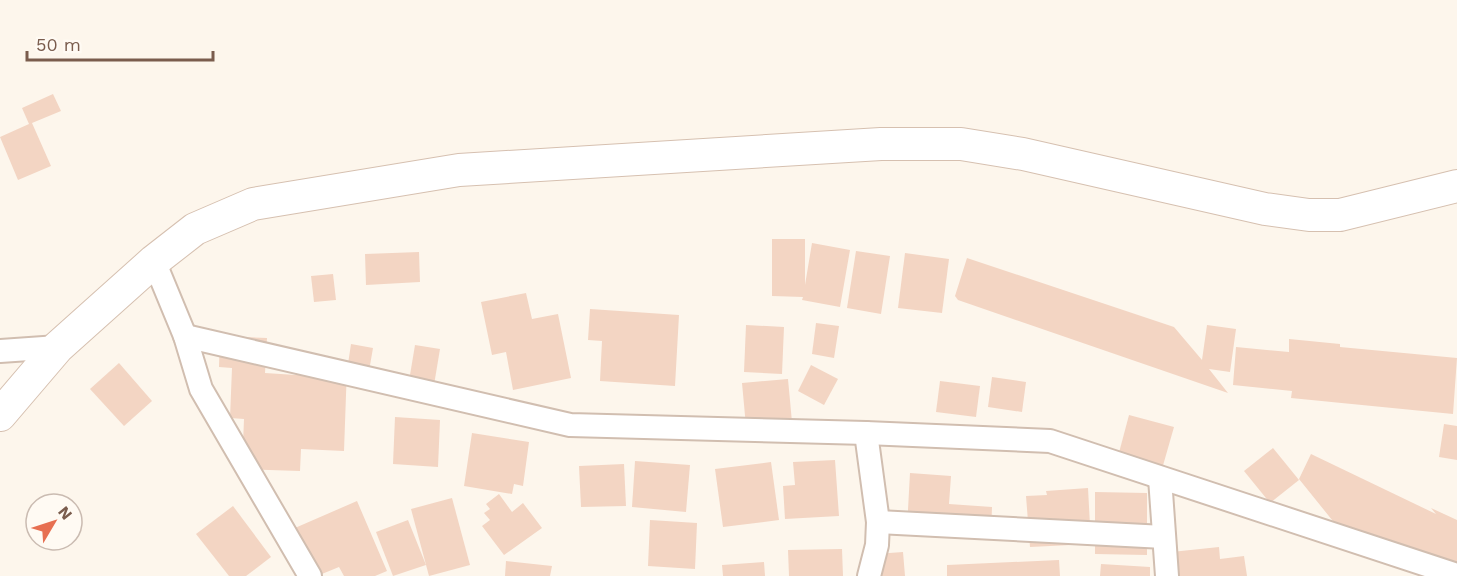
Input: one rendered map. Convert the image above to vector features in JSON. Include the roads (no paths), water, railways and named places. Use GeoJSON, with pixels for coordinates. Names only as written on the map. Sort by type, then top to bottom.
{"type":"FeatureCollection","features":[{"type":"Feature","properties":{"kind":"main road"},"geometry":{"type":"LineString","coordinates":[[0,415],[58,347],[154,261],[195,229],[253,204],[448,172],[881,144],[961,144],[1023,154],[1264,209],[1309,215],[1340,214],[1457,186]]}},
{"type":"Feature","properties":{"kind":"street"},"geometry":{"type":"LineString","coordinates":[[154,261],[185,336],[201,389],[310,576]]}},
{"type":"Feature","properties":{"kind":"street"},"geometry":{"type":"LineString","coordinates":[[185,336],[570,425],[866,433],[1050,441],[1457,575]]}},
{"type":"Feature","properties":{"kind":"street"},"geometry":{"type":"LineString","coordinates":[[0,351],[58,347]]}},
{"type":"Feature","properties":{"kind":"street"},"geometry":{"type":"LineString","coordinates":[[866,433],[878,522],[877,544],[869,576]]}},
{"type":"Feature","properties":{"kind":"street"},"geometry":{"type":"LineString","coordinates":[[1160,478],[1167,576]]}},
{"type":"Feature","properties":{"kind":"street"},"geometry":{"type":"LineString","coordinates":[[878,522],[1164,537]]}}]}
